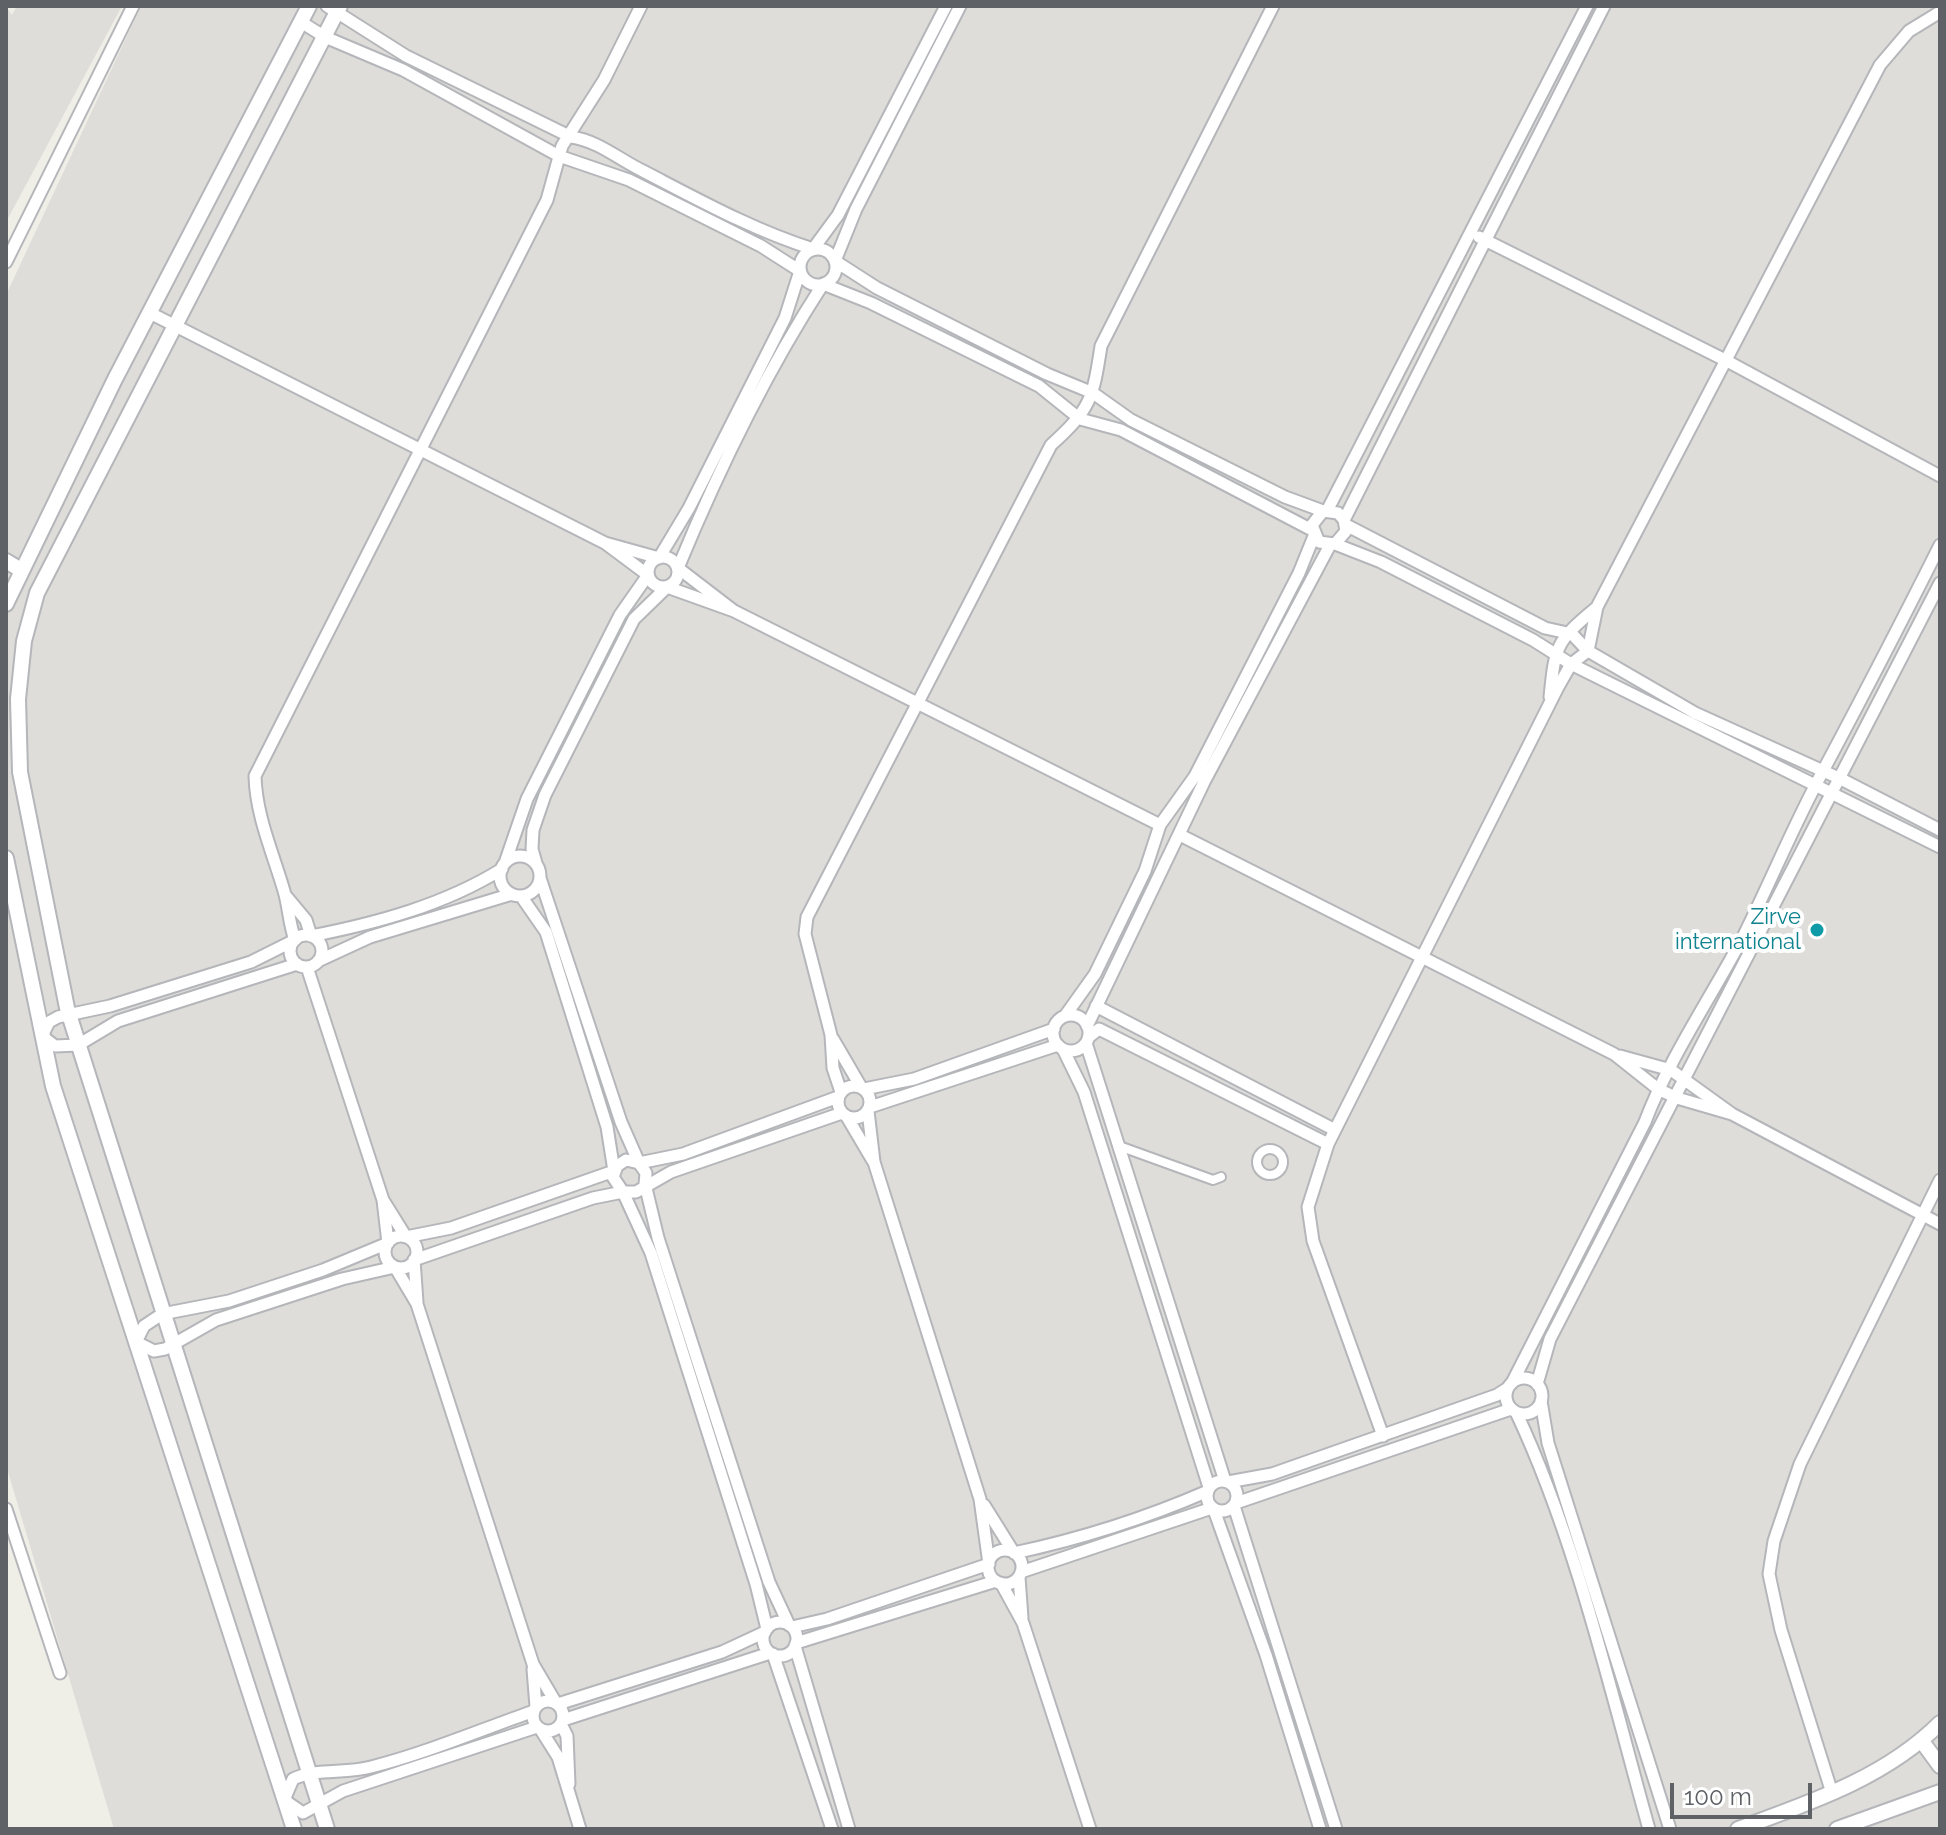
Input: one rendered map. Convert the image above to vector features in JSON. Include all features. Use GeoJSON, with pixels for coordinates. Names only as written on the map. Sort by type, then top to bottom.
{"type":"FeatureCollection","features":[{"type":"Feature","properties":{"kind":"street"},"geometry":{"type":"LineString","coordinates":[[6,262],[133,6]]}},
{"type":"Feature","properties":{"kind":"street"},"geometry":{"type":"LineString","coordinates":[[6,604],[150,313],[309,6]]}},
{"type":"Feature","properties":{"kind":"street"},"geometry":{"type":"LineString","coordinates":[[569,1792],[570,1759],[557,1704],[533,1664],[417,1304],[385,1255],[388,1243],[383,1200],[308,964],[291,952],[295,940],[288,920],[286,896],[256,801],[255,776],[423,450],[547,200],[562,146],[571,137],[641,6]]}},
{"type":"Feature","properties":{"kind":"street"},"geometry":{"type":"LineString","coordinates":[[849,1829],[790,1626],[724,1462],[660,1263],[645,1184],[646,1173],[621,1122],[540,878],[532,849],[533,830],[545,795],[634,619],[677,578],[696,524],[795,328],[823,284],[834,274],[835,261],[856,209],[946,6]]}},
{"type":"Feature","properties":{"kind":"street"},"geometry":{"type":"LineString","coordinates":[[660,1263],[623,1192],[614,1183],[607,1127],[546,932],[502,883],[503,866],[527,799],[620,615],[689,508],[785,318],[803,256],[813,249],[838,215],[960,6]]}},
{"type":"Feature","properties":{"kind":"street"},"geometry":{"type":"LineString","coordinates":[[874,1162],[844,1115],[833,1068],[831,1035],[805,934],[807,917],[1051,445],[1080,419],[1093,393],[1101,346],[1273,6]]}},
{"type":"Feature","properties":{"kind":"street"},"geometry":{"type":"LineString","coordinates":[[1087,1035],[1096,1006],[1180,835],[1313,533],[1314,519],[1325,511],[1382,408],[1587,6]]}},
{"type":"Feature","properties":{"kind":"street"},"geometry":{"type":"LineString","coordinates":[[136,1342],[144,1326],[162,1314],[229,1301],[323,1270],[397,1237],[451,1228],[614,1171],[626,1160],[639,1163],[683,1154],[840,1094],[850,1086],[862,1088],[914,1079],[1054,1029],[1095,974],[1139,884],[1160,825],[1232,716],[1332,544],[1343,538],[1345,522],[1395,415],[1604,6]]}},
{"type":"Feature","properties":{"kind":"street"},"geometry":{"type":"LineString","coordinates":[[327,1829],[69,1014],[20,772],[18,699],[24,641],[37,593],[325,37],[335,8],[406,56],[571,137],[594,141],[623,161],[766,234],[824,250],[835,261],[920,310],[1047,374],[1093,393],[1131,420],[1285,497],[1338,513],[1345,522],[1467,589],[1545,628],[1572,634],[1588,651],[1695,713],[1841,779],[1940,830]]}},
{"type":"Feature","properties":{"kind":"street"},"geometry":{"type":"LineString","coordinates":[[1383,1436],[1313,1241],[1308,1207],[1328,1144],[1548,707],[1571,664],[1588,651],[1597,607],[1880,65],[1909,31],[1940,12]]}},
{"type":"Feature","properties":{"kind":"street"},"geometry":{"type":"LineString","coordinates":[[301,22],[325,37],[403,70],[559,156],[629,180],[761,246],[800,271],[806,281],[823,284],[871,303],[1039,386],[1080,419],[1121,430],[1313,533],[1319,542],[1381,562],[1571,664],[1940,847]]}},
{"type":"Feature","properties":{"kind":"street"},"geometry":{"type":"LineString","coordinates":[[1470,233],[1727,361],[1940,476]]}},
{"type":"Feature","properties":{"kind":"street"},"geometry":{"type":"LineString","coordinates":[[150,313],[605,543],[648,575],[653,584],[734,611],[1160,825]]}},
{"type":"Feature","properties":{"kind":"street"},"geometry":{"type":"LineString","coordinates":[[1382,408],[1395,415]]}},
{"type":"Feature","properties":{"kind":"street"},"geometry":{"type":"LineString","coordinates":[[605,543],[668,558],[734,611]]}},
{"type":"Feature","properties":{"kind":"street"},"geometry":{"type":"LineString","coordinates":[[1649,1829],[1597,1642],[1537,1456],[1506,1398],[1645,1122],[1658,1089],[1782,860],[1822,771],[1850,725],[1940,545]]}},
{"type":"Feature","properties":{"kind":"street"},"geometry":{"type":"LineString","coordinates":[[6,561],[21,570]]}},
{"type":"Feature","properties":{"kind":"street"},"geometry":{"type":"LineString","coordinates":[[1670,1829],[1548,1443],[1537,1384],[1550,1339],[1940,583]]}},
{"type":"Feature","properties":{"kind":"street"},"geometry":{"type":"LineString","coordinates":[[1461,603],[1467,589]]}},
{"type":"Feature","properties":{"kind":"street"},"geometry":{"type":"LineString","coordinates":[[1548,707],[1555,653],[1566,633],[1597,607]]}},
{"type":"Feature","properties":{"kind":"street"},"geometry":{"type":"LineString","coordinates":[[1180,835],[1614,1054],[1671,1070],[1732,1114],[1940,1224]]}},
{"type":"Feature","properties":{"kind":"street"},"geometry":{"type":"LineString","coordinates":[[42,1036],[49,1022],[69,1014],[110,1006],[251,962],[295,940],[360,927],[439,901],[474,886],[523,856],[536,863]]}},
{"type":"Feature","properties":{"kind":"street"},"geometry":{"type":"LineString","coordinates":[[6,858],[53,1086],[294,1829]]}},
{"type":"Feature","properties":{"kind":"street"},"geometry":{"type":"LineString","coordinates":[[42,1036],[55,1046],[78,1045],[118,1021],[308,964],[370,937],[534,891],[540,878]]}},
{"type":"Feature","properties":{"kind":"street"},"geometry":{"type":"LineString","coordinates":[[286,896],[306,920],[311,936],[321,947],[308,964]]}},
{"type":"Feature","properties":{"kind":"street"},"geometry":{"type":"LineString","coordinates":[[439,901],[444,915]]}},
{"type":"Feature","properties":{"kind":"street"},"geometry":{"type":"LineString","coordinates":[[1096,1006],[1335,1130]]}},
{"type":"Feature","properties":{"kind":"street"},"geometry":{"type":"LineString","coordinates":[[1065,1016],[1080,1018],[1087,1035],[1186,1360],[1227,1482],[1237,1493],[1235,1504],[1278,1651],[1336,1829]]}},
{"type":"Feature","properties":{"kind":"street"},"geometry":{"type":"LineString","coordinates":[[1054,1029],[1084,1092],[1172,1365],[1208,1489],[1207,1500],[1213,1509],[1266,1655],[1320,1829]]}},
{"type":"Feature","properties":{"kind":"street"},"geometry":{"type":"LineString","coordinates":[[136,1342],[154,1351],[172,1346],[190,1332],[216,1320],[342,1279],[408,1266],[414,1260],[565,1207],[623,1192],[636,1192],[645,1184],[844,1115],[861,1117],[869,1109],[1061,1047],[1073,1051],[1087,1035],[1099,1029],[1328,1144]]}},
{"type":"Feature","properties":{"kind":"street"},"geometry":{"type":"LineString","coordinates":[[831,1035],[870,1097],[874,1162],[980,1499],[989,1564],[1023,1623],[1090,1829]]}},
{"type":"Feature","properties":{"kind":"street"},"geometry":{"type":"LineString","coordinates":[[1614,1054],[1658,1089],[1677,1098],[1732,1114]]}},
{"type":"Feature","properties":{"kind":"street"},"geometry":{"type":"LineString","coordinates":[[1119,1146],[1213,1180],[1221,1177]]}},
{"type":"Feature","properties":{"kind":"street"},"geometry":{"type":"LineString","coordinates":[[1832,1793],[1781,1630],[1769,1574],[1783,1508],[1800,1464],[1940,1180]]}},
{"type":"Feature","properties":{"kind":"street"},"geometry":{"type":"LineString","coordinates":[[383,1200],[406,1237],[416,1247],[417,1304]]}},
{"type":"Feature","properties":{"kind":"street"},"geometry":{"type":"LineString","coordinates":[[1172,1365],[1186,1360]]}},
{"type":"Feature","properties":{"kind":"street"},"geometry":{"type":"LineString","coordinates":[[284,1800],[293,1779],[309,1772],[324,1774],[370,1767],[535,1709],[547,1701],[557,1704],[722,1652],[779,1623],[790,1626],[989,1564],[1000,1551],[1014,1553],[1051,1545],[1173,1506],[1227,1482],[1272,1474],[1497,1395],[1526,1378],[1537,1384]]}},
{"type":"Feature","properties":{"kind":"street"},"geometry":{"type":"LineString","coordinates":[[284,1800],[303,1813],[320,1807],[343,1791],[539,1728],[550,1732],[562,1722],[772,1654],[786,1655],[796,1644],[998,1582],[1011,1583],[1020,1575],[1213,1509],[1223,1512],[1235,1504],[1514,1410],[1528,1413],[1541,1401]]}},
{"type":"Feature","properties":{"kind":"street"},"geometry":{"type":"LineString","coordinates":[[724,1462],[766,1631],[764,1645],[772,1654],[832,1829]]}},
{"type":"Feature","properties":{"kind":"street"},"geometry":{"type":"LineString","coordinates":[[980,1499],[1021,1560],[1023,1623]]}},
{"type":"Feature","properties":{"kind":"street"},"geometry":{"type":"LineString","coordinates":[[6,1509],[60,1673]]}},
{"type":"Feature","properties":{"kind":"street"},"geometry":{"type":"LineString","coordinates":[[747,1557],[760,1553]]}},
{"type":"Feature","properties":{"kind":"street"},"geometry":{"type":"LineString","coordinates":[[1575,1573],[1588,1568]]}},
{"type":"Feature","properties":{"kind":"street"},"geometry":{"type":"LineString","coordinates":[[1597,1642],[1611,1638]]}},
{"type":"Feature","properties":{"kind":"street"},"geometry":{"type":"LineString","coordinates":[[1266,1655],[1278,1651]]}},
{"type":"Feature","properties":{"kind":"street"},"geometry":{"type":"LineString","coordinates":[[533,1664],[539,1728],[558,1757],[580,1829]]}},
{"type":"Feature","properties":{"kind":"street"},"geometry":{"type":"LineString","coordinates":[[1738,1829],[1857,1782],[1921,1740],[1940,1723]]}},
{"type":"Feature","properties":{"kind":"street"},"geometry":{"type":"LineString","coordinates":[[1921,1740],[1940,1766]]}},
{"type":"Feature","properties":{"kind":"street"},"geometry":{"type":"LineString","coordinates":[[1837,1829],[1940,1792]]}},
{"type":"Feature","properties":{"kind":"shaded area"},"geometry":{"type":"Polygon","coordinates":[[[6,6],[12,15],[17,6],[122,6],[6,222],[6,6]]]}},
{"type":"Feature","properties":{"kind":"shaded area"},"geometry":{"type":"Polygon","coordinates":[[[141,6],[1940,6],[1940,1829],[114,1829],[6,1465],[6,295],[141,6]]]}},
{"type":"Feature","properties":{"kind":"place","name":"Zirve international"},"geometry":{"type":"Point","coordinates":[1817,930]}}]}
